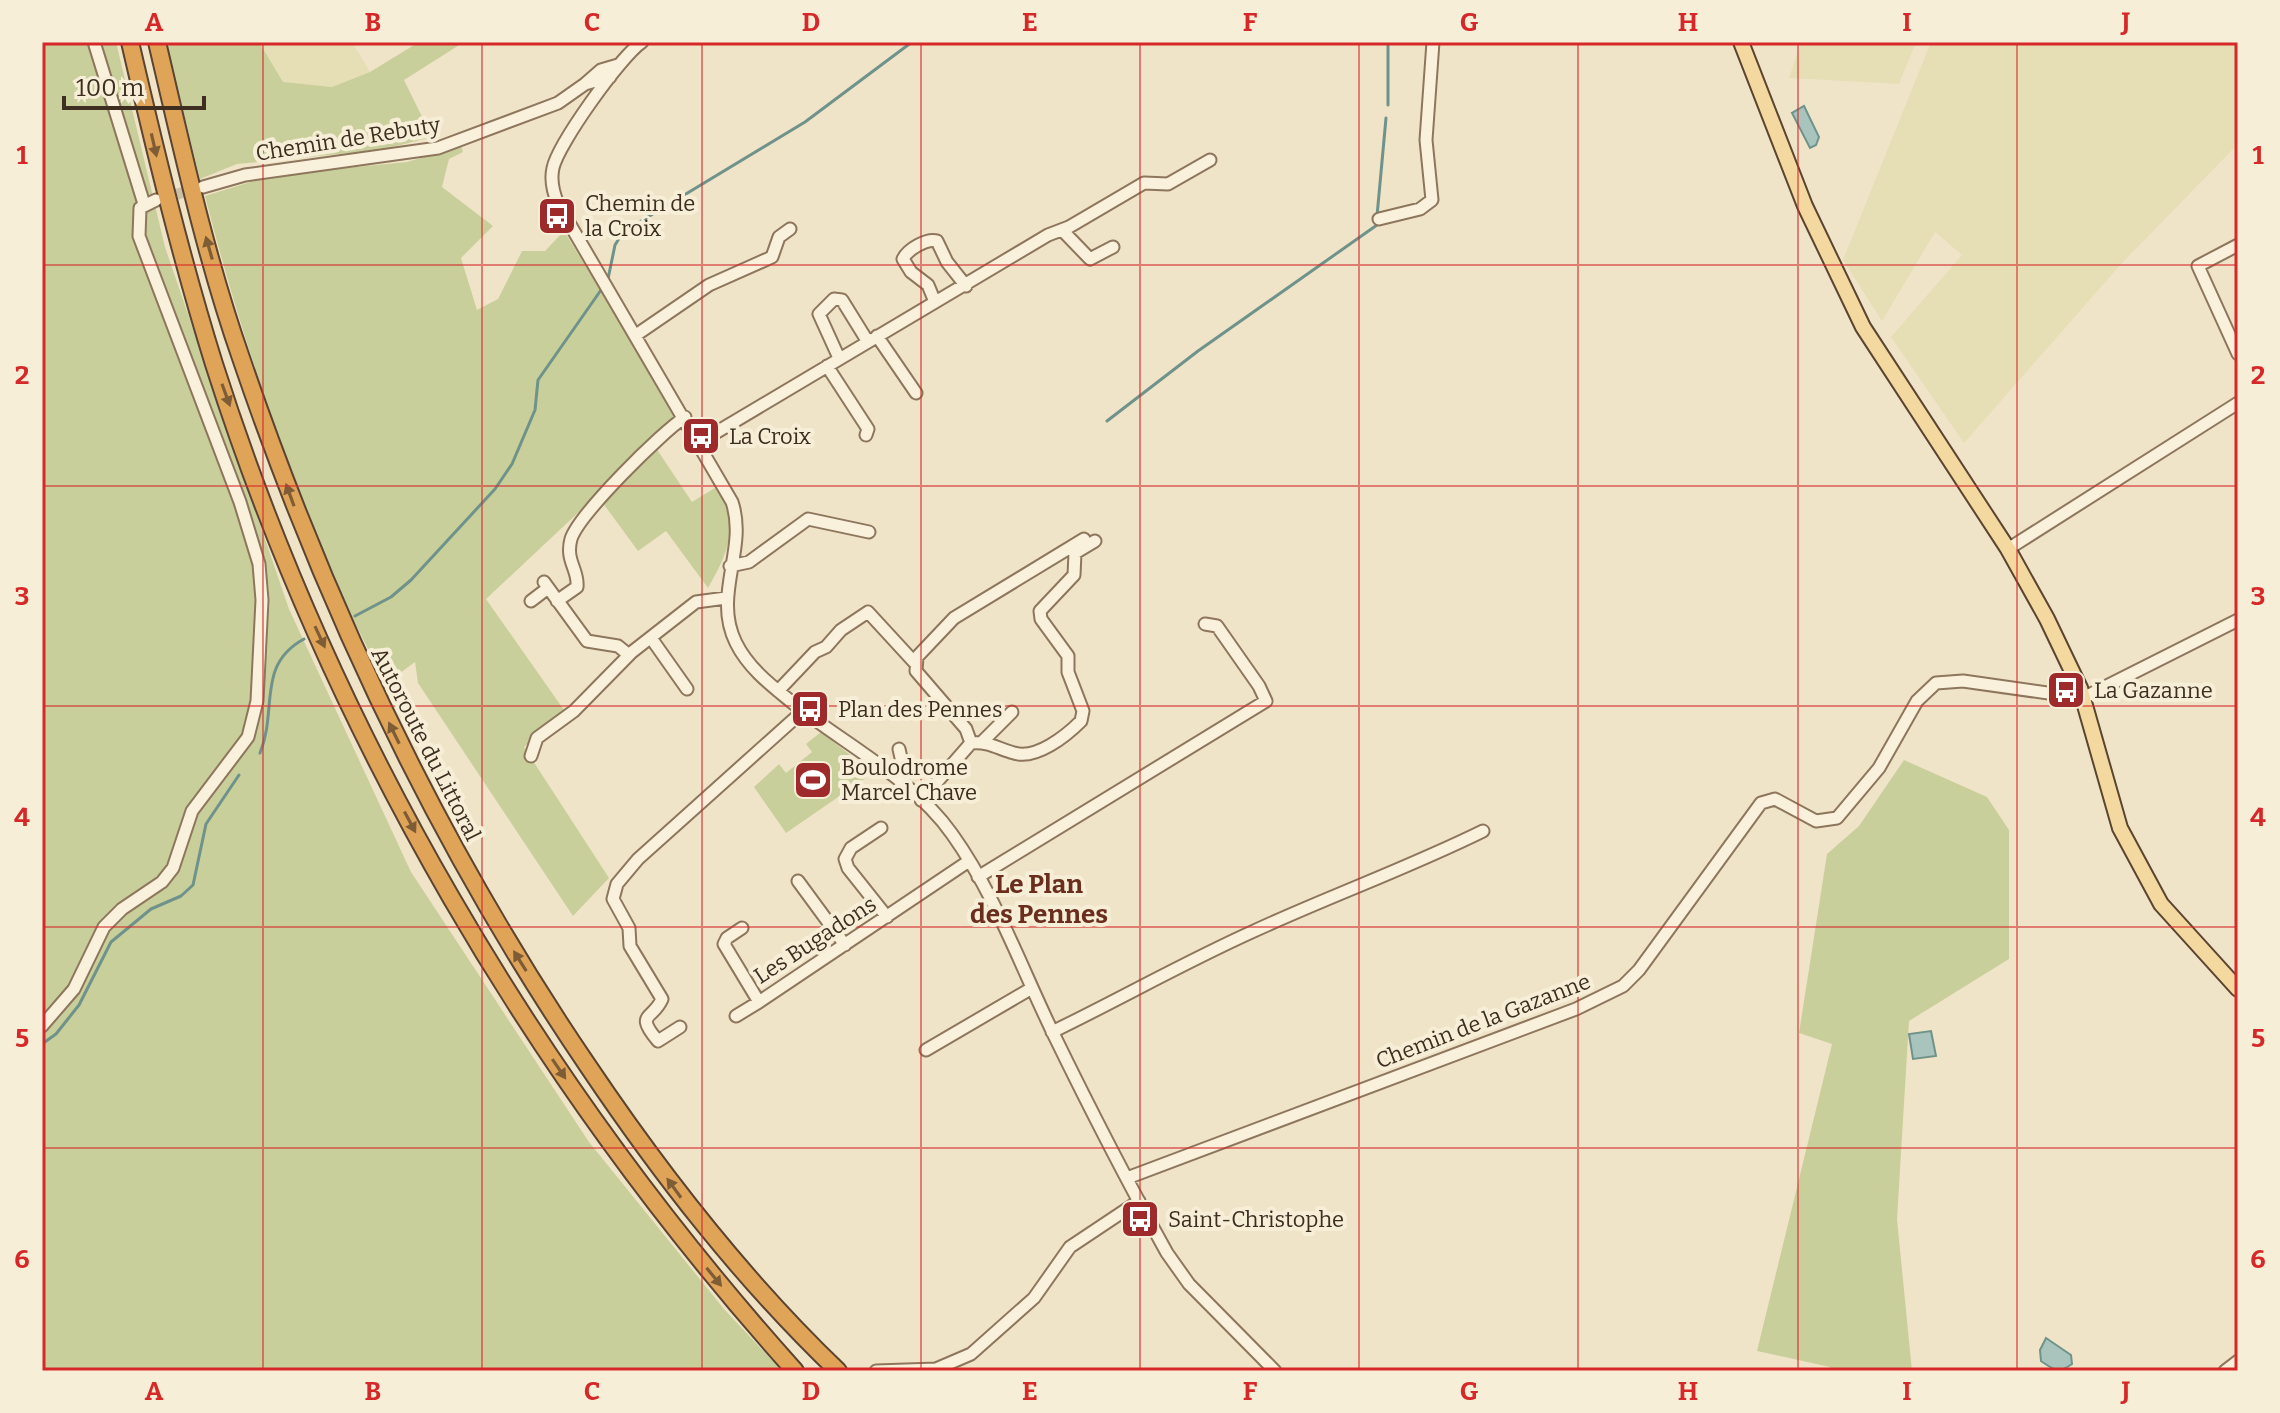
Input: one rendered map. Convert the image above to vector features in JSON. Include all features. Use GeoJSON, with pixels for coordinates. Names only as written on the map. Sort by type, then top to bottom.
{"type":"FeatureCollection","features":[{"type":"Feature","properties":{"kind":"highway"},"geometry":{"type":"LineString","coordinates":[[130,42],[165,191],[215,365],[278,539],[389,783],[490,964],[596,1125],[739,1309],[795,1371]]}},
{"type":"Feature","properties":{"kind":"highway","name":"Autoroute du Littoral"},"geometry":{"type":"LineString","coordinates":[[157,42],[191,187],[239,355],[334,604],[413,771],[511,946],[623,1119],[721,1248],[838,1371]]}},
{"type":"Feature","properties":{"kind":"main road"},"geometry":{"type":"LineString","coordinates":[[1741,42],[1805,206],[1863,327],[2008,549],[2047,619],[2083,698],[2120,828],[2161,904],[2238,989]]}},
{"type":"Feature","properties":{"kind":"street"},"geometry":{"type":"LineString","coordinates":[[42,1026],[74,989],[104,927],[173,868],[192,811],[235,759],[254,721],[262,600],[259,564],[203,402],[139,236],[139,214],[144,204],[94,42]]}},
{"type":"Feature","properties":{"kind":"street","name":"Chemin de Rebuty"},"geometry":{"type":"LineString","coordinates":[[203,187],[245,175],[438,148],[558,103],[601,70],[618,65],[642,42]]}},
{"type":"Feature","properties":{"kind":"street"},"geometry":{"type":"LineString","coordinates":[[1379,219],[1410,213],[1426,207],[1432,200],[1426,140],[1433,42]]}},
{"type":"Feature","properties":{"kind":"street"},"geometry":{"type":"LineString","coordinates":[[618,65],[558,155],[552,184],[558,204],[700,442],[735,510],[738,528],[726,598],[728,621],[737,646],[752,667],[778,691],[900,782],[953,835],[978,877],[1052,1032],[1167,1253],[1189,1284],[1275,1371]]}},
{"type":"Feature","properties":{"kind":"street","name":"Chemin de Rebuty"},"geometry":{"type":"LineString","coordinates":[[585,84],[610,77]]}},
{"type":"Feature","properties":{"kind":"street"},"geometry":{"type":"LineString","coordinates":[[700,442],[1048,235],[1144,183],[1168,184],[1210,160]]}},
{"type":"Feature","properties":{"kind":"street"},"geometry":{"type":"LineString","coordinates":[[144,204],[156,200]]}},
{"type":"Feature","properties":{"kind":"street"},"geometry":{"type":"LineString","coordinates":[[636,335],[709,285],[772,257],[779,237],[790,229]]}},
{"type":"Feature","properties":{"kind":"street"},"geometry":{"type":"LineString","coordinates":[[1062,230],[1090,259],[1113,247]]}},
{"type":"Feature","properties":{"kind":"street"},"geometry":{"type":"LineString","coordinates":[[935,302],[928,285],[911,272],[903,259],[906,253],[929,240],[937,241],[947,262],[966,286]]}},
{"type":"Feature","properties":{"kind":"street"},"geometry":{"type":"LineString","coordinates":[[2238,245],[2198,266],[2238,354]]}},
{"type":"Feature","properties":{"kind":"street"},"geometry":{"type":"LineString","coordinates":[[839,358],[819,314],[834,299],[842,300],[916,393]]}},
{"type":"Feature","properties":{"kind":"street"},"geometry":{"type":"LineString","coordinates":[[827,366],[868,429],[866,435]]}},
{"type":"Feature","properties":{"kind":"street"},"geometry":{"type":"LineString","coordinates":[[2008,549],[2238,403]]}},
{"type":"Feature","properties":{"kind":"street"},"geometry":{"type":"LineString","coordinates":[[557,601],[578,584],[570,565],[569,549],[585,512],[649,452],[665,430],[685,417]]}},
{"type":"Feature","properties":{"kind":"street"},"geometry":{"type":"LineString","coordinates":[[730,566],[749,562],[808,519],[869,532]]}},
{"type":"Feature","properties":{"kind":"street"},"geometry":{"type":"LineString","coordinates":[[778,691],[841,630],[865,613],[873,614],[902,652],[914,662],[916,671],[977,742],[1025,755],[1042,749],[1081,721],[1083,711],[1068,672],[1068,656],[1041,619],[1040,611],[1074,575],[1075,553],[1089,540],[980,606],[954,618],[914,662]]}},
{"type":"Feature","properties":{"kind":"street"},"geometry":{"type":"LineString","coordinates":[[531,601],[546,585],[590,644],[618,646],[629,655]]}},
{"type":"Feature","properties":{"kind":"street"},"geometry":{"type":"LineString","coordinates":[[531,756],[531,747],[537,738],[574,711],[629,655],[696,602],[726,598]]}},
{"type":"Feature","properties":{"kind":"street"},"geometry":{"type":"LineString","coordinates":[[2083,698],[2238,620]]}},
{"type":"Feature","properties":{"kind":"street"},"geometry":{"type":"LineString","coordinates":[[978,877],[1266,701],[1217,626],[1205,624]]}},
{"type":"Feature","properties":{"kind":"street"},"geometry":{"type":"LineString","coordinates":[[651,638],[687,689]]}},
{"type":"Feature","properties":{"kind":"street","name":"Chemin de la Gazanne"},"geometry":{"type":"LineString","coordinates":[[1127,1178],[1576,1009],[1623,986],[1639,970],[1761,803],[1775,799],[1816,821],[1837,818],[1879,768],[1917,701],[1936,683],[1963,681],[2083,698]]}},
{"type":"Feature","properties":{"kind":"street"},"geometry":{"type":"LineString","coordinates":[[680,1027],[658,1041],[645,1022],[646,1016],[662,999],[630,946],[629,928],[613,899],[614,891],[638,859],[803,711]]}},
{"type":"Feature","properties":{"kind":"street"},"geometry":{"type":"LineString","coordinates":[[921,800],[969,749],[1012,712]]}},
{"type":"Feature","properties":{"kind":"street"},"geometry":{"type":"LineString","coordinates":[[899,749],[904,771],[900,782]]}},
{"type":"Feature","properties":{"kind":"street"},"geometry":{"type":"LineString","coordinates":[[881,828],[851,848],[845,859],[884,919]]}},
{"type":"Feature","properties":{"kind":"street"},"geometry":{"type":"LineString","coordinates":[[1052,1032],[1250,933],[1335,894],[1417,863],[1483,831]]}},
{"type":"Feature","properties":{"kind":"street","name":"Les Bugadons"},"geometry":{"type":"LineString","coordinates":[[742,928],[727,938],[724,944],[759,1002],[969,861]]}},
{"type":"Feature","properties":{"kind":"street"},"geometry":{"type":"LineString","coordinates":[[838,863],[884,919]]}},
{"type":"Feature","properties":{"kind":"street"},"geometry":{"type":"LineString","coordinates":[[798,881],[845,945]]}},
{"type":"Feature","properties":{"kind":"street"},"geometry":{"type":"LineString","coordinates":[[926,1050],[1032,988]]}},
{"type":"Feature","properties":{"kind":"street"},"geometry":{"type":"LineString","coordinates":[[736,1016],[759,1002]]}},
{"type":"Feature","properties":{"kind":"street"},"geometry":{"type":"LineString","coordinates":[[876,1371],[936,1369],[971,1354],[1034,1298],[1070,1247],[1139,1201]]}},
{"type":"Feature","properties":{"kind":"street"},"geometry":{"type":"LineString","coordinates":[[2225,1371],[2238,1361]]}},
{"type":"Feature","properties":{"kind":"shaded area"},"geometry":{"type":"Polygon","coordinates":[[[259,42],[352,42],[370,72],[332,87],[283,82],[259,42]]]}},
{"type":"Feature","properties":{"kind":"shaded area"},"geometry":{"type":"Polygon","coordinates":[[[1801,42],[1916,42],[1899,84],[1789,78],[1801,42]]]}},
{"type":"Feature","properties":{"kind":"shaded area"},"geometry":{"type":"Polygon","coordinates":[[[1931,42],[2232,42],[2238,49],[2238,144],[2121,264],[1964,443],[1891,337],[1962,255],[1935,232],[1882,321],[1843,260],[1931,42]]]}},
{"type":"Feature","properties":{"kind":"green space"},"geometry":{"type":"Polygon","coordinates":[[[42,42],[116,42],[165,247],[289,609],[411,872],[589,1142],[724,1309],[782,1371],[42,1371],[42,42]]]}},
{"type":"Feature","properties":{"kind":"green space"},"geometry":{"type":"Polygon","coordinates":[[[166,42],[259,42],[283,82],[332,87],[370,72],[419,42],[464,42],[404,80],[432,137],[381,150],[237,164],[200,179],[166,42]]]}},
{"type":"Feature","properties":{"kind":"green space"},"geometry":{"type":"Polygon","coordinates":[[[461,146],[463,152],[449,159],[442,187],[493,226],[461,258],[477,310],[498,299],[522,251],[545,251],[564,231],[679,417],[652,442],[692,502],[718,486],[728,515],[726,549],[708,588],[666,531],[638,551],[597,495],[486,599],[564,710],[524,747],[609,878],[573,916],[418,683],[415,662],[385,684],[327,563],[287,459],[242,328],[205,196],[273,175],[407,162],[461,146]]]}},
{"type":"Feature","properties":{"kind":"green space","name":"Boulodrome Marcel Chave"},"geometry":{"type":"Polygon","coordinates":[[[821,732],[873,773],[786,833],[754,787],[779,764],[786,773],[812,752],[806,744],[821,732]]]}},
{"type":"Feature","properties":{"kind":"green space"},"geometry":{"type":"Polygon","coordinates":[[[1904,760],[1987,797],[2009,830],[2009,959],[1909,1021],[1897,1219],[1912,1371],[1831,1371],[1830,1367],[1757,1351],[1832,1044],[1799,1033],[1827,854],[1859,826],[1904,760]]]}},
{"type":"Feature","properties":{"kind":"water"},"geometry":{"type":"Polygon","coordinates":[[[1804,106],[1819,137],[1816,145],[1810,148],[1792,113],[1804,106]]]}},
{"type":"Feature","properties":{"kind":"water"},"geometry":{"type":"Polygon","coordinates":[[[1931,1031],[1936,1056],[1913,1059],[1909,1034],[1931,1031]]]}},
{"type":"Feature","properties":{"kind":"water"},"geometry":{"type":"Polygon","coordinates":[[[2046,1338],[2071,1355],[2072,1364],[2056,1370],[2041,1361],[2040,1350],[2046,1338]]]}},
{"type":"Feature","properties":{"kind":"waterway"},"geometry":{"type":"LineString","coordinates":[[608,279],[615,245],[623,232],[805,122],[912,42]]}},
{"type":"Feature","properties":{"kind":"waterway"},"geometry":{"type":"LineString","coordinates":[[1388,42],[1388,105]]}},
{"type":"Feature","properties":{"kind":"waterway"},"geometry":{"type":"LineString","coordinates":[[1377,216],[1386,118]]}},
{"type":"Feature","properties":{"kind":"waterway"},"geometry":{"type":"LineString","coordinates":[[1107,421],[1198,351],[1377,225]]}},
{"type":"Feature","properties":{"kind":"waterway"},"geometry":{"type":"LineString","coordinates":[[355,616],[391,597],[411,580],[495,489],[512,464],[535,410],[538,380],[601,290]]}},
{"type":"Feature","properties":{"kind":"waterway"},"geometry":{"type":"LineString","coordinates":[[260,753],[279,662],[304,639]]}},
{"type":"Feature","properties":{"kind":"waterway"},"geometry":{"type":"LineString","coordinates":[[42,1044],[56,1034],[79,1005],[111,942],[151,909],[181,896],[193,885],[206,824],[239,775]]}},
{"type":"Feature","properties":{"kind":"tunnel"},"geometry":{"type":"LineString","coordinates":[[161,199],[198,188]]}},
{"type":"Feature","properties":{"kind":"place","name":"Chemin de la Croix"},"geometry":{"type":"Point","coordinates":[557,216]}},
{"type":"Feature","properties":{"kind":"place","name":"La Croix"},"geometry":{"type":"Point","coordinates":[701,436]}},
{"type":"Feature","properties":{"kind":"place","name":"La Gazanne"},"geometry":{"type":"Point","coordinates":[2066,690]}},
{"type":"Feature","properties":{"kind":"place","name":"Plan des Pennes"},"geometry":{"type":"Point","coordinates":[810,709]}},
{"type":"Feature","properties":{"kind":"place","name":"Boulodrome Marcel Chave"},"geometry":{"type":"Point","coordinates":[813,780]}},
{"type":"Feature","properties":{"kind":"place","name":"Saint-Christophe"},"geometry":{"type":"Point","coordinates":[1140,1219]}},
{"type":"Feature","properties":{"kind":"district","name":"Le Plan des Pennes"},"geometry":{"type":"Point","coordinates":[1039,899]}}]}
